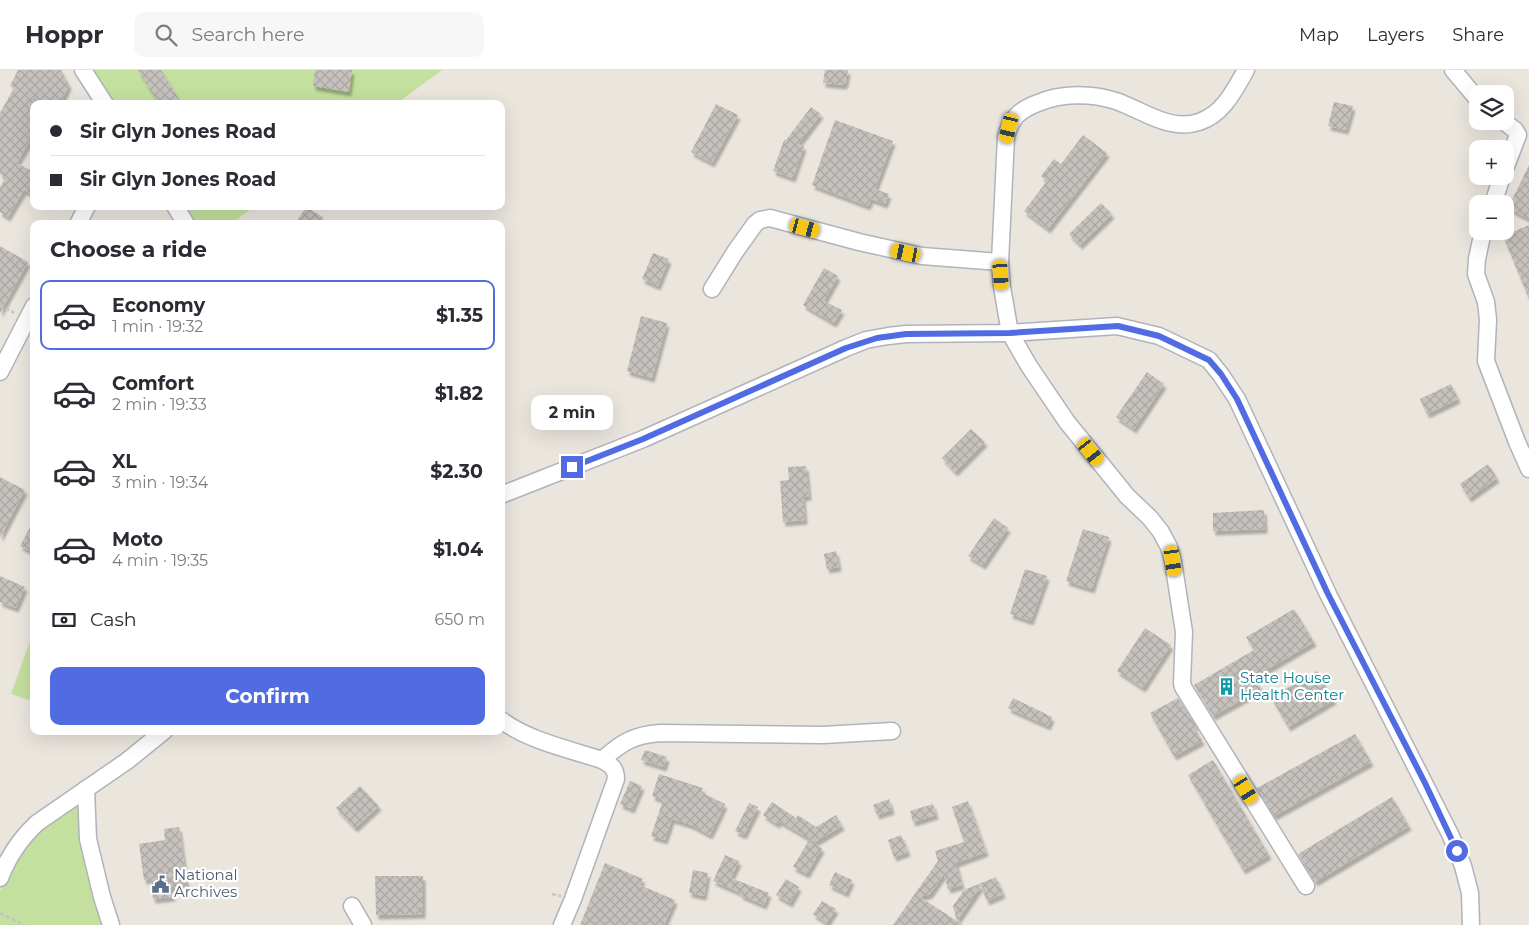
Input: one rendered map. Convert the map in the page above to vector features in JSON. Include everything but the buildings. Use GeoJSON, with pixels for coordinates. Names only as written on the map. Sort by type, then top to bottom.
{"type":"FeatureCollection","features":[{"type":"Feature","properties":{"kind":"street"},"geometry":{"type":"LineString","coordinates":[[83,70],[103,100]]}},
{"type":"Feature","properties":{"kind":"street"},"geometry":{"type":"LineString","coordinates":[[1246,70],[1219,110],[1197,123],[1178,125],[1115,101],[1094,97],[1051,97],[1023,110],[1013,118],[1006,138],[1000,262],[1002,288],[1010,333],[1029,366],[1067,422],[1127,496],[1150,518],[1165,539],[1173,561],[1184,632],[1183,687],[1306,886]]}},
{"type":"Feature","properties":{"kind":"street"},"geometry":{"type":"LineString","coordinates":[[1453,70],[1469,89]]}},
{"type":"Feature","properties":{"kind":"street"},"geometry":{"type":"LineString","coordinates":[[1514,129],[1518,135],[1514,145]]}},
{"type":"Feature","properties":{"kind":"street"},"geometry":{"type":"LineString","coordinates":[[712,290],[755,224],[765,218],[922,256],[1000,262]]}},
{"type":"Feature","properties":{"kind":"street"},"geometry":{"type":"LineString","coordinates":[[1481,240],[1476,274],[1486,302],[1488,320],[1486,362],[1529,469]]}},
{"type":"Feature","properties":{"kind":"street"},"geometry":{"type":"LineString","coordinates":[[0,372],[30,314]]}},
{"type":"Feature","properties":{"kind":"street"},"geometry":{"type":"LineString","coordinates":[[505,493],[643,439],[866,340],[906,334],[1010,333],[1118,326],[1159,336],[1209,360],[1221,374],[1237,399],[1328,594],[1451,836],[1463,866],[1470,893],[1471,925]]}},
{"type":"Feature","properties":{"kind":"street"},"geometry":{"type":"LineString","coordinates":[[505,723],[527,736],[602,760],[612,766],[616,772],[616,779],[562,925]]}},
{"type":"Feature","properties":{"kind":"street"},"geometry":{"type":"LineString","coordinates":[[602,760],[617,746],[645,734],[823,735],[892,731]]}},
{"type":"Feature","properties":{"kind":"street"},"geometry":{"type":"LineString","coordinates":[[0,878],[24,834],[159,735]]}},
{"type":"Feature","properties":{"kind":"street"},"geometry":{"type":"LineString","coordinates":[[86,789],[88,839],[111,925]]}},
{"type":"Feature","properties":{"kind":"street"},"geometry":{"type":"LineString","coordinates":[[352,906],[363,925]]}},
{"type":"Feature","properties":{"kind":"path"},"geometry":{"type":"LineString","coordinates":[[0,913],[24,925]]}},
{"type":"Feature","properties":{"kind":"green space"},"geometry":{"type":"Polygon","coordinates":[[[89,70],[442,70],[401,100],[106,100],[89,70]]]}},
{"type":"Feature","properties":{"kind":"green space"},"geometry":{"type":"Polygon","coordinates":[[[177,210],[250,210],[236,220],[184,220],[177,210]]]}},
{"type":"Feature","properties":{"kind":"green space"},"geometry":{"type":"Polygon","coordinates":[[[30,641],[30,701],[11,694],[30,641]]]}},
{"type":"Feature","properties":{"kind":"green space"},"geometry":{"type":"Polygon","coordinates":[[[91,789],[91,844],[113,925],[0,925],[0,891],[21,846],[91,789]]]}},
{"type":"Feature","properties":{"kind":"place","name":"State House Health Center"},"geometry":{"type":"Point","coordinates":[1226,687]}},
{"type":"Feature","properties":{"kind":"place","name":"National Archives"},"geometry":{"type":"Point","coordinates":[160,884]}},
{"type":"Feature","properties":{"kind":"route"},"geometry":{"type":"LineString","coordinates":[[572,467],[643,439],[866,340],[906,334],[1010,333],[1118,326],[1159,336],[1209,360],[1221,374],[1237,399],[1328,594],[1425,783],[1457,851]]}}]}
